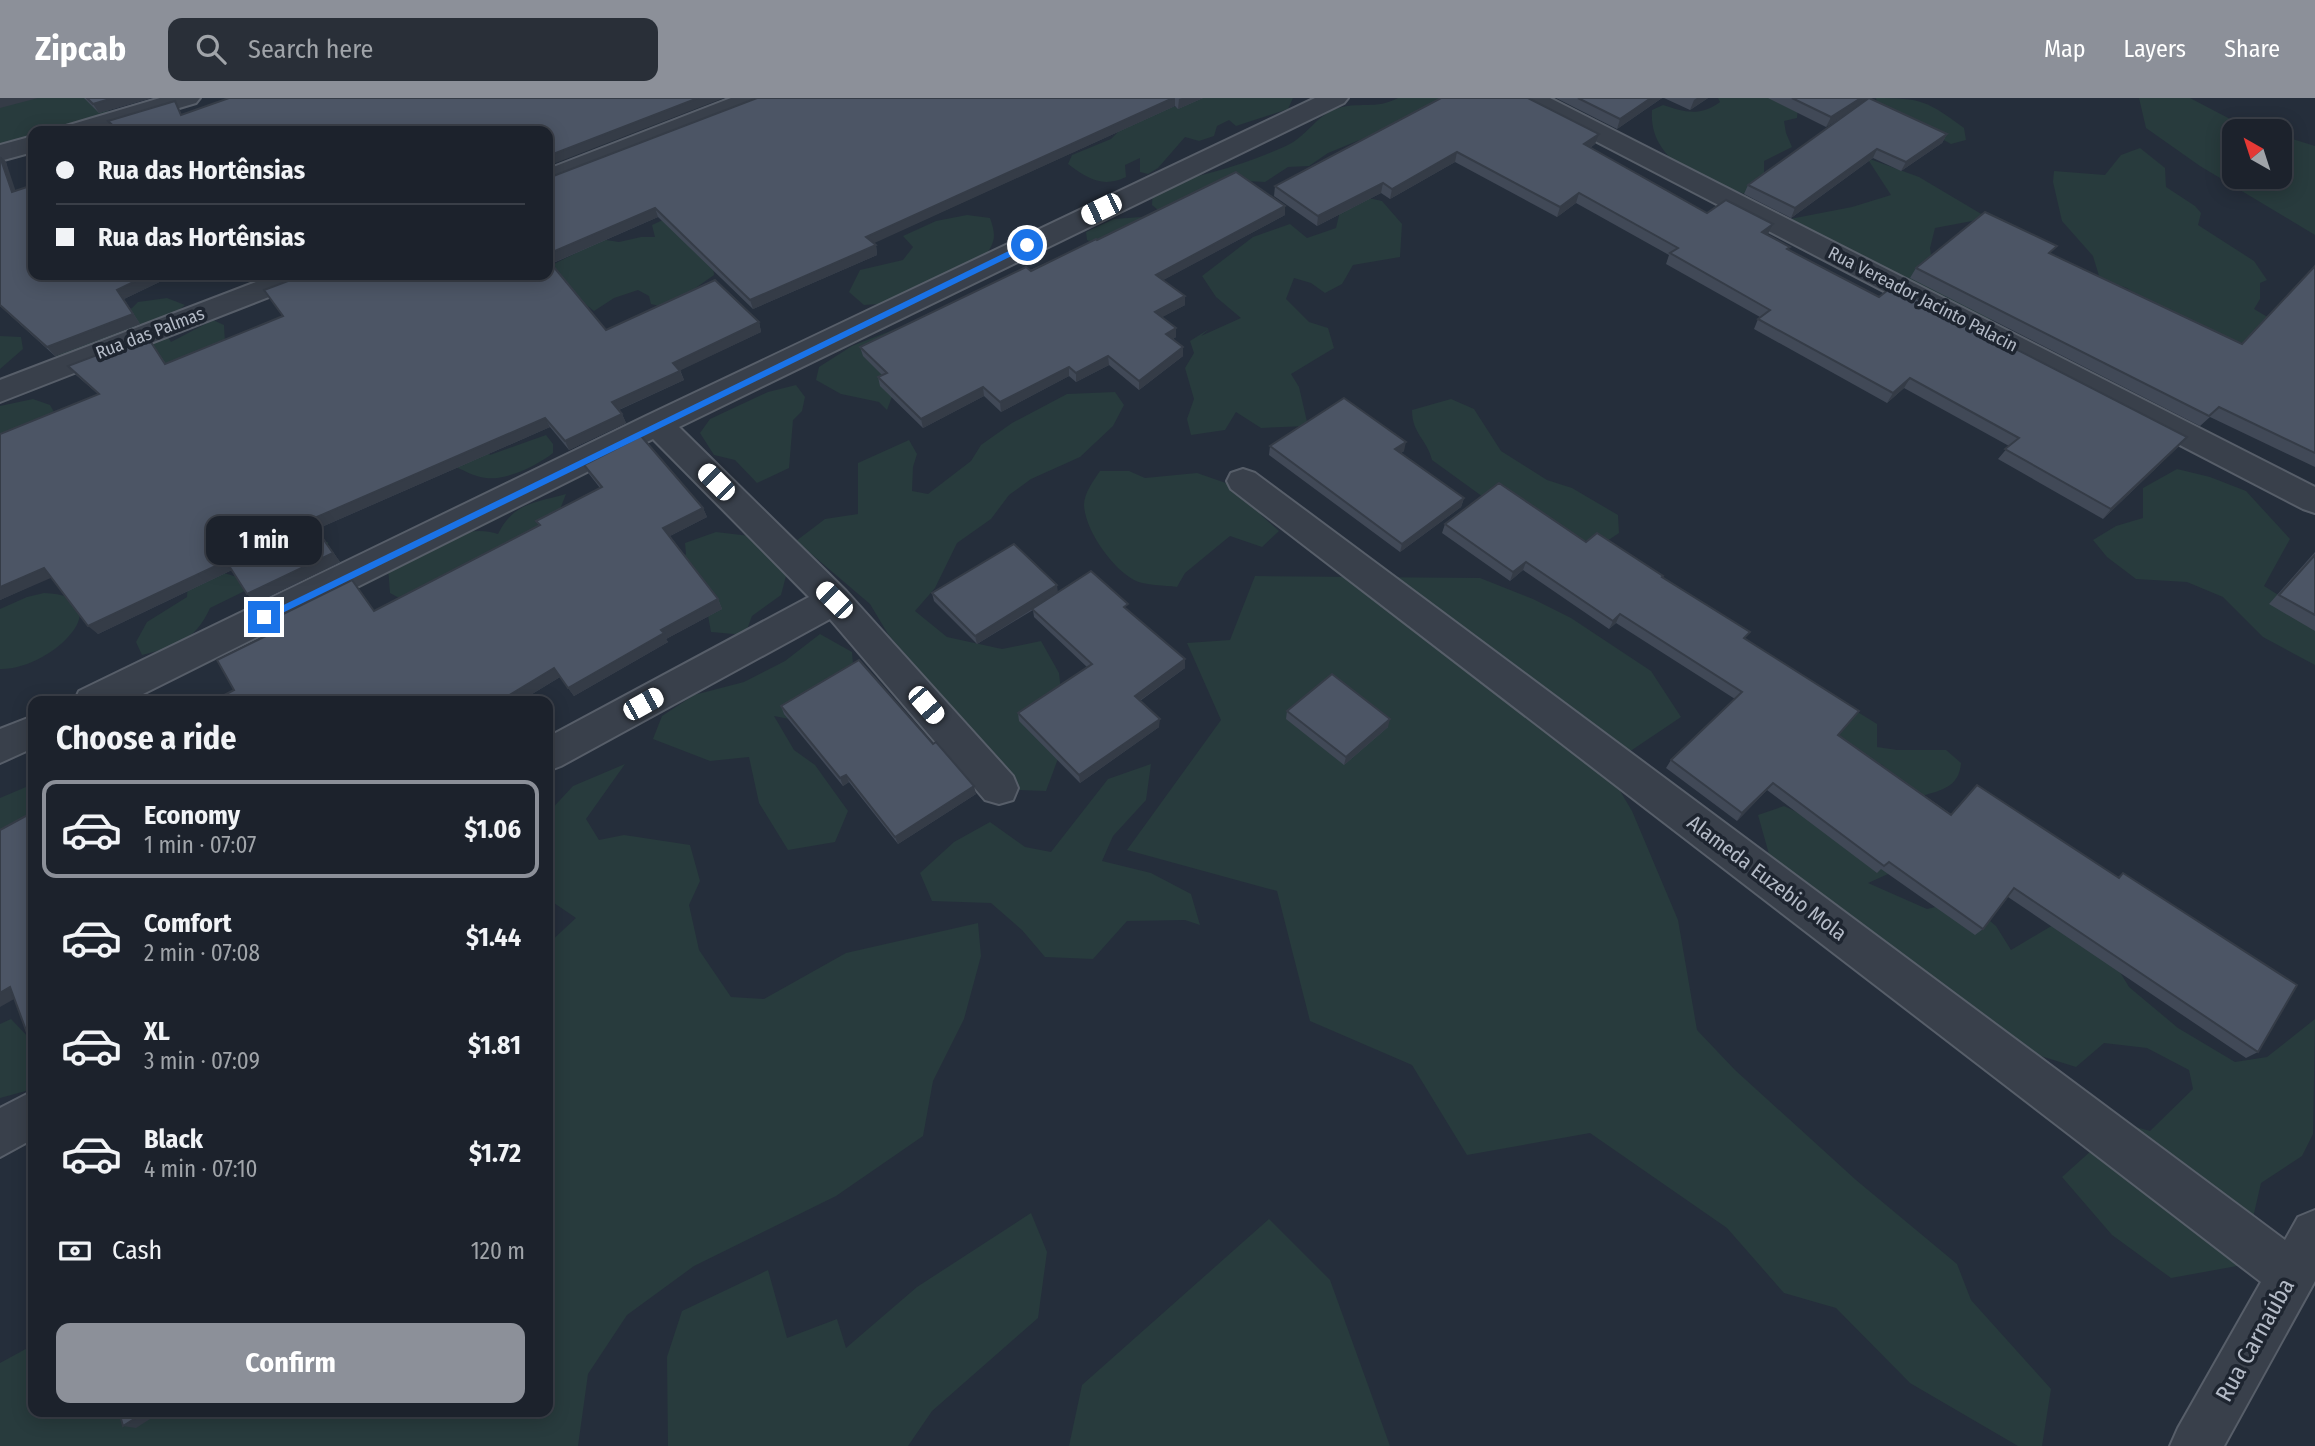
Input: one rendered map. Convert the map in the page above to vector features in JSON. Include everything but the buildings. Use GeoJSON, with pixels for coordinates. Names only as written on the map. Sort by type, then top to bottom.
{"type":"FeatureCollection","features":[{"type":"Feature","properties":{"kind":"street"},"geometry":{"type":"LineString","coordinates":[[92,126],[187,98]]}},
{"type":"Feature","properties":{"kind":"street"},"geometry":{"type":"LineString","coordinates":[[553,176],[754,98]]}},
{"type":"Feature","properties":{"kind":"street"},"geometry":{"type":"LineString","coordinates":[[104,696],[657,424],[1335,98]]}},
{"type":"Feature","properties":{"kind":"street","name":"Rua Vereador Jacinto Palacin"},"geometry":{"type":"LineString","coordinates":[[1531,98],[2315,501]]}},
{"type":"Feature","properties":{"kind":"street"},"geometry":{"type":"LineString","coordinates":[[0,153],[28,145]]}},
{"type":"Feature","properties":{"kind":"street","name":"Rua das Palmas"},"geometry":{"type":"LineString","coordinates":[[0,392],[287,280]]}},
{"type":"Feature","properties":{"kind":"street"},"geometry":{"type":"LineString","coordinates":[[657,424],[834,600],[999,788]]}},
{"type":"Feature","properties":{"kind":"street","name":"Alameda Euzebio Mola"},"geometry":{"type":"LineString","coordinates":[[1243,481],[2303,1254]]}},
{"type":"Feature","properties":{"kind":"street"},"geometry":{"type":"LineString","coordinates":[[553,752],[834,600]]}},
{"type":"Feature","properties":{"kind":"street"},"geometry":{"type":"LineString","coordinates":[[0,747],[28,733]]}},
{"type":"Feature","properties":{"kind":"street"},"geometry":{"type":"LineString","coordinates":[[0,1134],[28,1116]]}},
{"type":"Feature","properties":{"kind":"street","name":"Rua Carnaúba"},"geometry":{"type":"LineString","coordinates":[[2196,1446],[2303,1254]]}},
{"type":"Feature","properties":{"kind":"shaded area"},"geometry":{"type":"Polygon","coordinates":[[[18,98],[123,98],[96,121],[80,126],[28,126],[28,142],[0,150],[0,103],[18,98]]]}},
{"type":"Feature","properties":{"kind":"shaded area"},"geometry":{"type":"Polygon","coordinates":[[[1047,98],[1175,107],[1190,98],[1293,98],[1288,109],[1236,126],[1229,120],[1217,126],[1214,136],[1199,141],[1185,137],[1158,168],[1148,174],[1140,172],[1140,158],[1125,165],[1126,177],[1103,182],[1089,178],[1068,164],[1072,155],[1111,139],[1118,132],[1047,98]]]}},
{"type":"Feature","properties":{"kind":"shaded area"},"geometry":{"type":"Polygon","coordinates":[[[1398,98],[1449,98],[1384,130],[1328,153],[1309,166],[1288,167],[1265,182],[1246,181],[1171,221],[1152,205],[1153,186],[1222,170],[1272,152],[1294,141],[1322,116],[1335,109],[1382,104],[1398,98]]]}},
{"type":"Feature","properties":{"kind":"shaded area"},"geometry":{"type":"Polygon","coordinates":[[[1718,98],[1792,98],[1798,108],[1797,118],[1784,121],[1792,147],[1764,161],[1764,172],[1774,182],[1753,196],[1701,178],[1685,169],[1660,145],[1653,129],[1652,110],[1663,105],[1685,111],[1706,110],[1720,102],[1718,98]]]}},
{"type":"Feature","properties":{"kind":"shaded area"},"geometry":{"type":"Polygon","coordinates":[[[1876,98],[1914,100],[1932,107],[1964,128],[1966,140],[1951,144],[1877,103],[1876,98]]]}},
{"type":"Feature","properties":{"kind":"shaded area"},"geometry":{"type":"Polygon","coordinates":[[[2139,98],[2190,98],[2230,119],[2222,119],[2222,179],[2200,166],[2146,128],[2139,98]]]}},
{"type":"Feature","properties":{"kind":"shaded area"},"geometry":{"type":"Polygon","coordinates":[[[2292,139],[2315,146],[2315,235],[2238,189],[2292,189],[2292,139]]]}},
{"type":"Feature","properties":{"kind":"shaded area"},"geometry":{"type":"Polygon","coordinates":[[[2140,148],[2165,168],[2166,187],[2201,213],[2198,225],[2254,261],[2267,280],[2260,283],[2260,299],[2254,309],[2281,325],[2246,344],[2171,319],[2127,288],[2100,279],[2093,256],[2062,221],[2053,182],[2054,171],[2105,175],[2121,155],[2140,148]]]}},
{"type":"Feature","properties":{"kind":"shaded area"},"geometry":{"type":"Polygon","coordinates":[[[1867,158],[1919,177],[1988,218],[1935,228],[1930,248],[1932,262],[2001,321],[1974,318],[1928,289],[1838,243],[1806,231],[1790,219],[1852,207],[1891,195],[1867,158]]]}},
{"type":"Feature","properties":{"kind":"shaded area"},"geometry":{"type":"Polygon","coordinates":[[[1364,197],[1382,201],[1402,224],[1400,257],[1353,265],[1342,284],[1325,293],[1311,283],[1294,278],[1286,299],[1309,322],[1328,328],[1334,348],[1291,374],[1299,387],[1308,426],[1261,428],[1236,412],[1225,430],[1191,435],[1187,419],[1194,399],[1185,368],[1194,353],[1190,341],[1209,329],[1201,336],[1241,318],[1216,297],[1202,276],[1253,237],[1290,224],[1307,238],[1336,228],[1340,211],[1364,197]]]}},
{"type":"Feature","properties":{"kind":"shaded area"},"geometry":{"type":"Polygon","coordinates":[[[967,215],[990,218],[994,238],[984,257],[879,304],[864,305],[849,292],[860,270],[903,260],[913,247],[903,236],[936,221],[967,215]]]}},
{"type":"Feature","properties":{"kind":"shaded area"},"geometry":{"type":"Polygon","coordinates":[[[1141,217],[1144,221],[1103,247],[1087,240],[1086,232],[1114,219],[1141,217]]]}},
{"type":"Feature","properties":{"kind":"shaded area"},"geometry":{"type":"Polygon","coordinates":[[[667,218],[712,255],[714,275],[667,308],[651,304],[649,296],[638,290],[614,298],[594,311],[553,279],[553,264],[580,251],[593,238],[619,242],[655,237],[652,225],[667,218]]]}},
{"type":"Feature","properties":{"kind":"shaded area"},"geometry":{"type":"Polygon","coordinates":[[[167,298],[185,305],[174,314],[167,335],[171,342],[213,320],[224,325],[225,343],[155,373],[59,359],[48,349],[132,308],[138,302],[167,298]]]}},
{"type":"Feature","properties":{"kind":"shaded area"},"geometry":{"type":"Polygon","coordinates":[[[921,319],[887,410],[879,402],[841,394],[816,380],[819,367],[852,346],[921,319]]]}},
{"type":"Feature","properties":{"kind":"shaded area"},"geometry":{"type":"Polygon","coordinates":[[[0,336],[21,337],[23,349],[0,369],[0,336]]]}},
{"type":"Feature","properties":{"kind":"shaded area"},"geometry":{"type":"Polygon","coordinates":[[[796,385],[805,397],[802,411],[793,420],[789,468],[757,483],[735,460],[714,455],[700,433],[710,419],[768,392],[796,385]]]}},
{"type":"Feature","properties":{"kind":"shaded area"},"geometry":{"type":"Polygon","coordinates":[[[1115,392],[1124,405],[1113,426],[1080,457],[1031,479],[1009,495],[991,519],[957,543],[935,588],[915,611],[947,637],[1002,649],[1041,641],[1059,673],[1066,737],[1046,791],[1019,790],[888,634],[870,604],[796,541],[825,519],[858,514],[858,463],[909,440],[917,454],[913,467],[912,491],[928,494],[971,461],[981,445],[1012,423],[1067,394],[1115,392]]]}},
{"type":"Feature","properties":{"kind":"shaded area"},"geometry":{"type":"Polygon","coordinates":[[[33,399],[50,405],[54,412],[52,420],[0,452],[0,406],[33,399]]]}},
{"type":"Feature","properties":{"kind":"shaded area"},"geometry":{"type":"Polygon","coordinates":[[[1451,399],[1474,409],[1501,451],[1547,480],[1572,488],[1618,515],[1619,533],[1604,543],[1564,538],[1508,515],[1432,460],[1414,425],[1412,410],[1451,399]]]}},
{"type":"Feature","properties":{"kind":"shaded area"},"geometry":{"type":"Polygon","coordinates":[[[546,435],[553,444],[553,453],[512,475],[481,477],[450,464],[482,446],[490,455],[546,435]]]}},
{"type":"Feature","properties":{"kind":"shaded area"},"geometry":{"type":"Polygon","coordinates":[[[2177,469],[2210,477],[2246,491],[2290,539],[2264,586],[2315,618],[2315,665],[2263,637],[2223,597],[2187,582],[2136,579],[2107,557],[2093,540],[2116,526],[2143,518],[2143,488],[2177,469]]]}},
{"type":"Feature","properties":{"kind":"shaded area"},"geometry":{"type":"Polygon","coordinates":[[[1100,471],[1129,471],[1145,478],[1197,473],[1243,489],[1262,516],[1279,531],[1262,547],[1230,536],[1185,573],[1177,587],[1139,582],[1117,567],[1089,526],[1084,500],[1100,471]]]}},
{"type":"Feature","properties":{"kind":"shaded area"},"geometry":{"type":"Polygon","coordinates":[[[566,494],[557,517],[401,599],[390,593],[388,567],[456,535],[484,531],[498,534],[504,523],[526,505],[566,494]]]}},
{"type":"Feature","properties":{"kind":"shaded area"},"geometry":{"type":"Polygon","coordinates":[[[716,532],[750,536],[786,576],[781,595],[752,616],[745,635],[711,632],[705,599],[676,564],[686,554],[685,543],[716,532]]]}},
{"type":"Feature","properties":{"kind":"shaded area"},"geometry":{"type":"Polygon","coordinates":[[[314,540],[328,542],[328,550],[210,608],[198,628],[183,641],[142,655],[136,642],[147,622],[187,597],[188,581],[217,571],[234,576],[314,540]]]}},
{"type":"Feature","properties":{"kind":"shaded area"},"geometry":{"type":"Polygon","coordinates":[[[1255,576],[1480,578],[1533,599],[1571,618],[1651,671],[1681,717],[1629,752],[1613,779],[1632,811],[1678,920],[1697,1030],[1735,1070],[1856,1180],[1957,1264],[1971,1300],[2051,1389],[2042,1446],[2018,1446],[1910,1383],[1836,1308],[1784,1293],[1727,1228],[1590,1133],[1467,1155],[1412,1065],[1310,1021],[1277,891],[1127,850],[1221,720],[1187,643],[1230,640],[1255,576]]]}},
{"type":"Feature","properties":{"kind":"shaded area"},"geometry":{"type":"Polygon","coordinates":[[[44,593],[67,597],[78,606],[79,619],[72,632],[40,658],[20,666],[0,669],[0,609],[44,593]]]}},
{"type":"Feature","properties":{"kind":"shaded area"},"geometry":{"type":"Polygon","coordinates":[[[820,634],[852,652],[855,686],[820,725],[774,716],[794,750],[815,765],[848,811],[835,842],[788,850],[759,803],[749,757],[710,761],[653,739],[662,716],[694,695],[744,682],[785,661],[820,634]]]}},
{"type":"Feature","properties":{"kind":"shaded area"},"geometry":{"type":"Polygon","coordinates":[[[1856,711],[1877,724],[1877,747],[1897,750],[1946,750],[1961,763],[1957,777],[1948,786],[1922,796],[1881,764],[1847,779],[1830,721],[1856,711]]]}},
{"type":"Feature","properties":{"kind":"shaded area"},"geometry":{"type":"Polygon","coordinates":[[[625,764],[586,819],[599,840],[624,835],[690,845],[700,881],[689,905],[699,950],[731,997],[764,999],[846,953],[978,923],[981,956],[964,1019],[933,1081],[923,1136],[836,1196],[694,1266],[627,1315],[588,1374],[578,1446],[0,1446],[0,1363],[28,1348],[28,1417],[553,1417],[553,939],[576,918],[553,902],[553,808],[573,786],[625,764]]]}},
{"type":"Feature","properties":{"kind":"shaded area"},"geometry":{"type":"Polygon","coordinates":[[[1151,764],[1146,800],[1113,836],[1102,861],[1151,873],[1191,894],[1200,925],[1185,920],[1127,921],[1093,959],[1045,957],[1022,930],[991,903],[932,901],[920,873],[954,842],[990,822],[1025,847],[1051,852],[1108,779],[1151,764]]]}},
{"type":"Feature","properties":{"kind":"shaded area"},"geometry":{"type":"Polygon","coordinates":[[[28,786],[28,823],[0,835],[0,798],[28,786]]]}},
{"type":"Feature","properties":{"kind":"shaded area"},"geometry":{"type":"Polygon","coordinates":[[[1784,806],[1908,865],[1868,883],[1927,909],[1965,900],[1996,926],[2011,950],[2070,915],[2101,941],[2129,987],[2178,1028],[2235,1062],[2267,1057],[2315,1019],[2313,1134],[2302,1156],[2261,1183],[2249,1235],[2259,1262],[2171,1278],[2112,1235],[2062,1177],[2122,1123],[2150,1131],[2193,1089],[2189,1070],[2147,1048],[2104,1043],[2076,1067],[2022,1050],[1774,872],[1758,815],[1784,806]]]}},
{"type":"Feature","properties":{"kind":"shaded area"},"geometry":{"type":"Polygon","coordinates":[[[11,1019],[28,1037],[28,1090],[0,1098],[0,1024],[11,1019]]]}},
{"type":"Feature","properties":{"kind":"shaded area"},"geometry":{"type":"Polygon","coordinates":[[[1031,1213],[1047,1252],[1038,1318],[932,1411],[908,1446],[668,1446],[667,1357],[682,1311],[768,1270],[787,1338],[837,1319],[846,1348],[917,1287],[1031,1213]]]}},
{"type":"Feature","properties":{"kind":"shaded area"},"geometry":{"type":"Polygon","coordinates":[[[1269,1219],[1330,1280],[1390,1446],[1069,1446],[1082,1385],[1269,1219]]]}},
{"type":"Feature","properties":{"kind":"route"},"geometry":{"type":"LineString","coordinates":[[264,617],[1027,245]]}}]}
